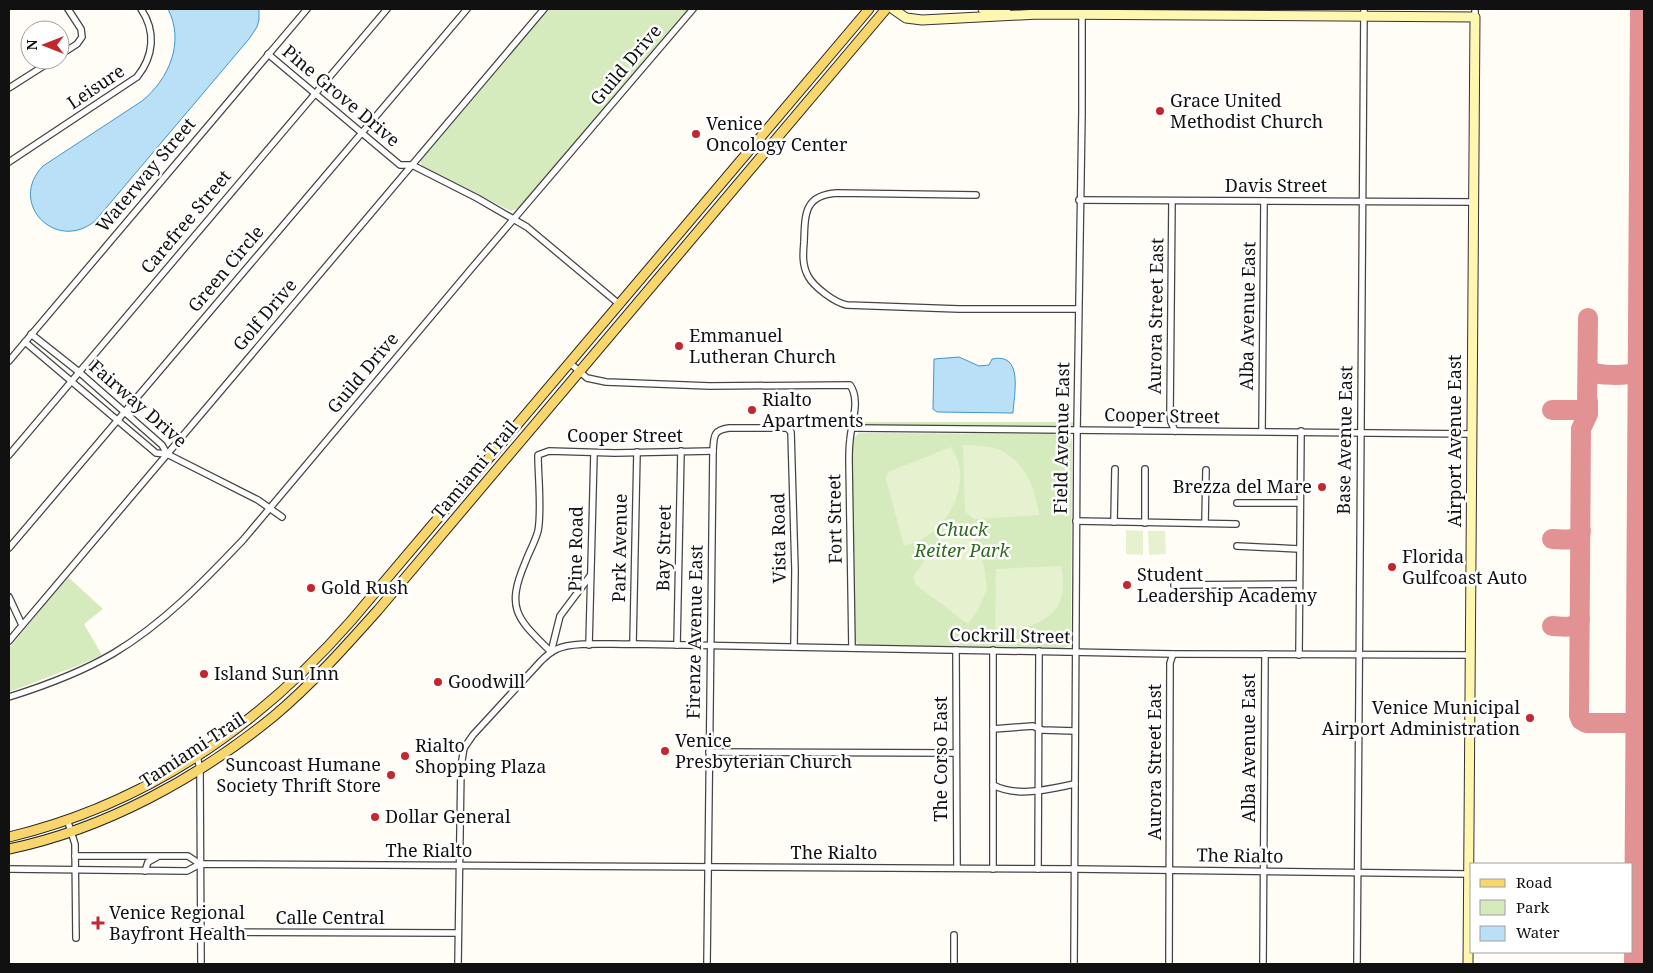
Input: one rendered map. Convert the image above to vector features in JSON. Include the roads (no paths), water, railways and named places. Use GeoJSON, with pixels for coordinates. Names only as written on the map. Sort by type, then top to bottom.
{"type":"FeatureCollection","features":[{"type":"Feature","properties":{"kind":"main road","name":"Tamiami Trail"},"geometry":{"type":"LineString","coordinates":[[9,837],[95,809],[147,785],[225,738],[297,679],[326,650],[869,9]]}},
{"type":"Feature","properties":{"kind":"main road","name":"Tamiami Trail"},"geometry":{"type":"LineString","coordinates":[[9,849],[71,831],[135,805],[167,789],[233,747],[274,716],[307,686],[378,610],[886,9]]}},
{"type":"Feature","properties":{"kind":"street"},"geometry":{"type":"LineString","coordinates":[[68,9],[81,29],[82,37],[77,44],[70,49]]}},
{"type":"Feature","properties":{"kind":"street","name":"Leisure"},"geometry":{"type":"LineString","coordinates":[[9,162],[137,77],[149,58],[152,42],[149,23],[141,9]]}},
{"type":"Feature","properties":{"kind":"street","name":"Waterway Street"},"geometry":{"type":"LineString","coordinates":[[9,361],[306,9]]}},
{"type":"Feature","properties":{"kind":"street","name":"Carefree Street"},"geometry":{"type":"LineString","coordinates":[[9,455],[387,9]]}},
{"type":"Feature","properties":{"kind":"street","name":"Green Circle"},"geometry":{"type":"LineString","coordinates":[[9,548],[467,9]]}},
{"type":"Feature","properties":{"kind":"street","name":"Golf Drive"},"geometry":{"type":"LineString","coordinates":[[9,641],[544,9]]}},
{"type":"Feature","properties":{"kind":"street","name":"Guild Drive"},"geometry":{"type":"LineString","coordinates":[[9,697],[90,666],[134,640],[180,603],[210,574],[243,540],[693,9]]}},
{"type":"Feature","properties":{"kind":"street"},"geometry":{"type":"LineString","coordinates":[[893,9],[906,18],[914,20],[1084,12],[1475,13]]}},
{"type":"Feature","properties":{"kind":"street"},"geometry":{"type":"LineString","coordinates":[[983,9],[1026,14]]}},
{"type":"Feature","properties":{"kind":"street","name":"Field Avenue East"},"geometry":{"type":"LineString","coordinates":[[1074,964],[1079,200],[1084,12]]}},
{"type":"Feature","properties":{"kind":"street","name":"Base Avenue East"},"geometry":{"type":"LineString","coordinates":[[1357,964],[1364,13]]}},
{"type":"Feature","properties":{"kind":"street","name":"Airport Avenue East"},"geometry":{"type":"LineString","coordinates":[[1468,964],[1475,13]]}},
{"type":"Feature","properties":{"kind":"street","name":"Pine Grove Drive"},"geometry":{"type":"LineString","coordinates":[[268,54],[400,165],[412,165],[514,218],[533,231],[619,304]]}},
{"type":"Feature","properties":{"kind":"street"},"geometry":{"type":"LineString","coordinates":[[9,88],[37,70]]}},
{"type":"Feature","properties":{"kind":"street"},"geometry":{"type":"LineString","coordinates":[[976,195],[837,193],[822,195],[808,206],[805,215],[803,263],[808,277],[838,303],[847,305],[1078,309]]}},
{"type":"Feature","properties":{"kind":"street","name":"Davis Street"},"geometry":{"type":"LineString","coordinates":[[1079,200],[1473,202]]}},
{"type":"Feature","properties":{"kind":"street","name":"Aurora Street East"},"geometry":{"type":"LineString","coordinates":[[1172,201],[1170,414],[1175,431]]}},
{"type":"Feature","properties":{"kind":"street","name":"Alba Avenue East"},"geometry":{"type":"LineString","coordinates":[[1262,431],[1264,201]]}},
{"type":"Feature","properties":{"kind":"street","name":"Fairway Drive"},"geometry":{"type":"LineString","coordinates":[[31,334],[125,412],[162,445],[167,454],[270,507],[282,516]]}},
{"type":"Feature","properties":{"kind":"street"},"geometry":{"type":"LineString","coordinates":[[25,342],[156,452],[167,454]]}},
{"type":"Feature","properties":{"kind":"street"},"geometry":{"type":"LineString","coordinates":[[570,362],[579,372]]}},
{"type":"Feature","properties":{"kind":"street","name":"Fort Street"},"geometry":{"type":"LineString","coordinates":[[579,372],[588,378],[606,382],[710,386],[850,386],[854,391],[855,412],[850,438],[849,461],[852,648]]}},
{"type":"Feature","properties":{"kind":"street","name":"Firenze Avenue East"},"geometry":{"type":"LineString","coordinates":[[706,964],[713,451],[715,434],[720,429],[787,428],[790,430]]}},
{"type":"Feature","properties":{"kind":"street","name":"Cooper Street"},"geometry":{"type":"LineString","coordinates":[[853,428],[1472,434]]}},
{"type":"Feature","properties":{"kind":"street","name":"Vista Road"},"geometry":{"type":"LineString","coordinates":[[790,430],[792,436],[795,570],[794,647]]}},
{"type":"Feature","properties":{"kind":"street"},"geometry":{"type":"LineString","coordinates":[[1300,655],[1301,431]]}},
{"type":"Feature","properties":{"kind":"street","name":"Cooper Street"},"geometry":{"type":"LineString","coordinates":[[551,652],[521,621],[516,606],[516,592],[520,575],[538,530],[538,454],[549,451],[594,453],[713,451]]}},
{"type":"Feature","properties":{"kind":"street","name":"Bay Street"},"geometry":{"type":"LineString","coordinates":[[677,645],[681,451]]}},
{"type":"Feature","properties":{"kind":"street","name":"Park Avenue"},"geometry":{"type":"LineString","coordinates":[[633,644],[637,452]]}},
{"type":"Feature","properties":{"kind":"street","name":"Pine Road"},"geometry":{"type":"LineString","coordinates":[[589,645],[594,453]]}},
{"type":"Feature","properties":{"kind":"street"},"geometry":{"type":"LineString","coordinates":[[1114,522],[1115,469]]}},
{"type":"Feature","properties":{"kind":"street"},"geometry":{"type":"LineString","coordinates":[[1145,523],[1146,469]]}},
{"type":"Feature","properties":{"kind":"street"},"geometry":{"type":"LineString","coordinates":[[1206,470],[1206,523]]}},
{"type":"Feature","properties":{"kind":"street"},"geometry":{"type":"LineString","coordinates":[[1237,502],[1300,503]]}},
{"type":"Feature","properties":{"kind":"street"},"geometry":{"type":"LineString","coordinates":[[1076,521],[1236,524]]}},
{"type":"Feature","properties":{"kind":"street"},"geometry":{"type":"LineString","coordinates":[[1237,546],[1300,549]]}},
{"type":"Feature","properties":{"kind":"street"},"geometry":{"type":"LineString","coordinates":[[458,964],[460,766],[464,748],[473,735],[551,652],[560,616],[590,576]]}},
{"type":"Feature","properties":{"kind":"street"},"geometry":{"type":"LineString","coordinates":[[1174,585],[1300,584]]}},
{"type":"Feature","properties":{"kind":"street"},"geometry":{"type":"LineString","coordinates":[[9,597],[22,625]]}},
{"type":"Feature","properties":{"kind":"street","name":"Cockrill Street"},"geometry":{"type":"LineString","coordinates":[[551,652],[564,646],[633,644],[1173,654],[1470,655]]}},
{"type":"Feature","properties":{"kind":"street","name":"The Corso East"},"geometry":{"type":"LineString","coordinates":[[956,650],[957,868]]}},
{"type":"Feature","properties":{"kind":"street"},"geometry":{"type":"LineString","coordinates":[[993,650],[993,869]]}},
{"type":"Feature","properties":{"kind":"street"},"geometry":{"type":"LineString","coordinates":[[1038,869],[1039,651]]}},
{"type":"Feature","properties":{"kind":"street","name":"Aurora Street East"},"geometry":{"type":"LineString","coordinates":[[1168,964],[1170,663],[1173,654]]}},
{"type":"Feature","properties":{"kind":"street","name":"Alba Avenue East"},"geometry":{"type":"LineString","coordinates":[[1263,964],[1265,654]]}},
{"type":"Feature","properties":{"kind":"street"},"geometry":{"type":"LineString","coordinates":[[993,729],[1033,726],[1039,729],[1075,731]]}},
{"type":"Feature","properties":{"kind":"street"},"geometry":{"type":"LineString","coordinates":[[709,752],[956,753]]}},
{"type":"Feature","properties":{"kind":"street"},"geometry":{"type":"LineString","coordinates":[[197,756],[200,769],[201,964]]}},
{"type":"Feature","properties":{"kind":"street"},"geometry":{"type":"LineString","coordinates":[[993,785],[1000,789],[1038,792],[1075,784]]}},
{"type":"Feature","properties":{"kind":"street"},"geometry":{"type":"LineString","coordinates":[[67,819],[75,844],[76,856],[76,938]]}},
{"type":"Feature","properties":{"kind":"street","name":"The Rialto"},"geometry":{"type":"LineString","coordinates":[[76,856],[188,856],[200,864]]}},
{"type":"Feature","properties":{"kind":"street"},"geometry":{"type":"LineString","coordinates":[[145,871],[148,862],[161,856]]}},
{"type":"Feature","properties":{"kind":"street","name":"The Rialto"},"geometry":{"type":"LineString","coordinates":[[9,869],[187,871],[200,864],[957,868],[1468,874]]}},
{"type":"Feature","properties":{"kind":"street","name":"Calle Central"},"geometry":{"type":"LineString","coordinates":[[202,932],[458,934]]}},
{"type":"Feature","properties":{"kind":"street"},"geometry":{"type":"LineString","coordinates":[[954,936],[954,964]]}},
{"type":"Feature","properties":{"kind":"water"},"geometry":{"type":"Polygon","coordinates":[[[168,9],[259,9],[259,20],[249,39],[95,221],[80,229],[65,231],[52,227],[41,219],[33,208],[30,195],[33,180],[43,166],[142,101],[160,82],[172,59],[174,47],[175,34],[168,9]]]}},
{"type":"Feature","properties":{"kind":"water"},"geometry":{"type":"Polygon","coordinates":[[[959,357],[979,366],[989,365],[992,359],[1002,359],[1009,362],[1015,376],[1013,413],[937,412],[933,409],[934,359],[959,357]]]}},
{"type":"Feature","properties":{"kind":"place","name":"Grace United Methodist Church"},"geometry":{"type":"Point","coordinates":[1160,111]}},
{"type":"Feature","properties":{"kind":"place","name":"Venice Oncology Center"},"geometry":{"type":"Point","coordinates":[696,134]}},
{"type":"Feature","properties":{"kind":"place","name":"Emmanuel Lutheran Church"},"geometry":{"type":"Point","coordinates":[679,346]}},
{"type":"Feature","properties":{"kind":"place","name":"Rialto Apartments"},"geometry":{"type":"Point","coordinates":[752,410]}},
{"type":"Feature","properties":{"kind":"place","name":"Brezza del Mare"},"geometry":{"type":"Point","coordinates":[1322,487]}},
{"type":"Feature","properties":{"kind":"place","name":"Florida Gulfcoast Auto"},"geometry":{"type":"Point","coordinates":[1392,567]}},
{"type":"Feature","properties":{"kind":"place","name":"Student Leadership Academy"},"geometry":{"type":"Point","coordinates":[1127,585]}},
{"type":"Feature","properties":{"kind":"place","name":"Gold Rush"},"geometry":{"type":"Point","coordinates":[311,588]}},
{"type":"Feature","properties":{"kind":"place","name":"Island Sun Inn"},"geometry":{"type":"Point","coordinates":[204,674]}},
{"type":"Feature","properties":{"kind":"place","name":"Goodwill"},"geometry":{"type":"Point","coordinates":[438,682]}},
{"type":"Feature","properties":{"kind":"place","name":"Venice Municipal Airport Administration"},"geometry":{"type":"Point","coordinates":[1530,718]}},
{"type":"Feature","properties":{"kind":"place","name":"Venice Presbyterian Church"},"geometry":{"type":"Point","coordinates":[665,751]}},
{"type":"Feature","properties":{"kind":"place","name":"Rialto Shopping Plaza"},"geometry":{"type":"Point","coordinates":[405,756]}},
{"type":"Feature","properties":{"kind":"place","name":"Suncoast Humane Society Thrift Store"},"geometry":{"type":"Point","coordinates":[391,775]}},
{"type":"Feature","properties":{"kind":"place","name":"Dollar General"},"geometry":{"type":"Point","coordinates":[375,817]}},
{"type":"Feature","properties":{"kind":"place","name":"Venice Regional Bayfront Health"},"geometry":{"type":"Point","coordinates":[98,923]}},
{"type":"Feature","properties":{"kind":"park label","name":"Chuck Reiter Park"},"geometry":{"type":"Point","coordinates":[962,540]}}]}
